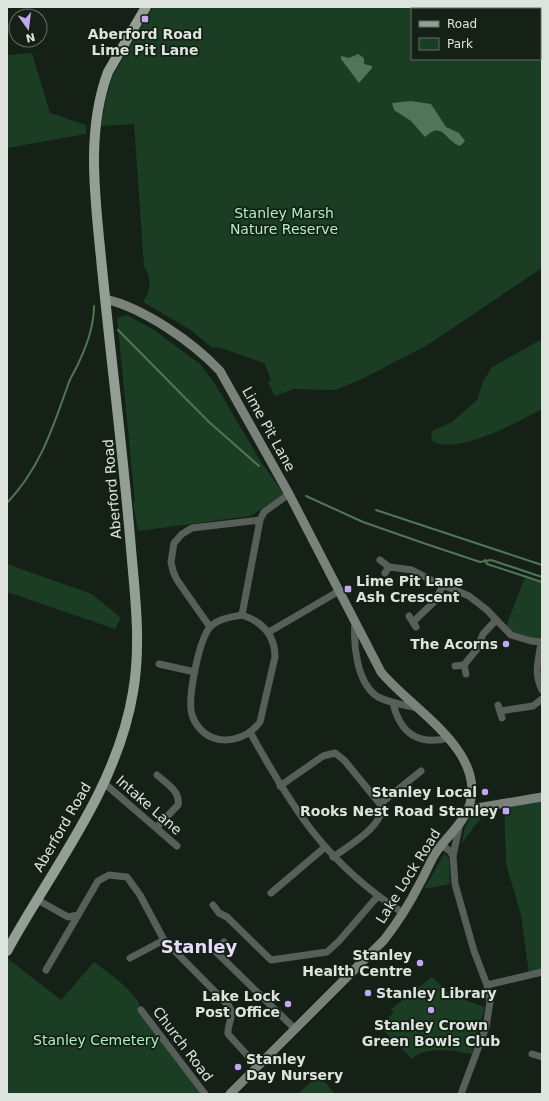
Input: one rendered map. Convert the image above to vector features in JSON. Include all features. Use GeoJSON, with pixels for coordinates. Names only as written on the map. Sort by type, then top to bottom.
{"type":"FeatureCollection","features":[{"type":"Feature","properties":{"kind":"main road","name":"Aberford Road"},"geometry":{"type":"LineString","coordinates":[[7,951],[36,899],[92,809],[104,783],[128,715],[133,691],[136,612],[125,477],[105,299],[94,155],[98,106],[108,72],[146,7]]}},
{"type":"Feature","properties":{"kind":"street","name":"Lime Pit Lane"},"geometry":{"type":"LineString","coordinates":[[105,299],[134,309],[182,338],[212,362],[220,371],[290,494],[380,672],[391,685],[449,738],[466,764],[472,787],[469,806]]}},
{"type":"Feature","properties":{"kind":"street"},"geometry":{"type":"LineString","coordinates":[[242,615],[260,520],[264,512],[290,494]]}},
{"type":"Feature","properties":{"kind":"street"},"geometry":{"type":"LineString","coordinates":[[210,627],[177,580],[173,571],[171,562],[174,543],[182,534],[192,528],[260,520]]}},
{"type":"Feature","properties":{"kind":"street"},"geometry":{"type":"LineString","coordinates":[[380,560],[387,570],[412,570],[469,596],[480,603],[511,635],[541,642],[540,657],[536,666],[536,675],[542,690]]}},
{"type":"Feature","properties":{"kind":"street"},"geometry":{"type":"LineString","coordinates":[[412,622],[435,601],[442,585]]}},
{"type":"Feature","properties":{"kind":"street"},"geometry":{"type":"LineString","coordinates":[[269,632],[339,591]]}},
{"type":"Feature","properties":{"kind":"street"},"geometry":{"type":"LineString","coordinates":[[242,615],[257,621],[269,632],[275,650],[260,722],[250,732],[237,740],[222,741],[212,738],[200,729],[191,709],[195,672],[202,644],[210,627],[224,619],[242,615]]}},
{"type":"Feature","properties":{"kind":"street"},"geometry":{"type":"LineString","coordinates":[[455,666],[464,665],[477,649],[483,634],[496,620]]}},
{"type":"Feature","properties":{"kind":"street","name":"Lime Pit Lane"},"geometry":{"type":"LineString","coordinates":[[355,623],[354,635],[358,660],[366,684],[371,691],[379,697],[393,703],[416,708]]}},
{"type":"Feature","properties":{"kind":"street"},"geometry":{"type":"LineString","coordinates":[[159,664],[195,672]]}},
{"type":"Feature","properties":{"kind":"street"},"geometry":{"type":"LineString","coordinates":[[464,665],[466,674]]}},
{"type":"Feature","properties":{"kind":"street"},"geometry":{"type":"LineString","coordinates":[[500,711],[533,706],[542,699]]}},
{"type":"Feature","properties":{"kind":"street"},"geometry":{"type":"LineString","coordinates":[[393,703],[399,722],[413,735],[422,740],[429,741],[449,738]]}},
{"type":"Feature","properties":{"kind":"street"},"geometry":{"type":"LineString","coordinates":[[250,732],[280,786],[324,848],[377,897],[403,913]]}},
{"type":"Feature","properties":{"kind":"street"},"geometry":{"type":"LineString","coordinates":[[280,786],[323,756],[335,753],[344,760],[380,804],[382,812],[378,822],[333,857]]}},
{"type":"Feature","properties":{"kind":"street"},"geometry":{"type":"LineString","coordinates":[[380,804],[421,771]]}},
{"type":"Feature","properties":{"kind":"street"},"geometry":{"type":"LineString","coordinates":[[156,828],[178,805],[176,794],[157,775]]}},
{"type":"Feature","properties":{"kind":"street","name":"Intake Lane"},"geometry":{"type":"LineString","coordinates":[[104,783],[177,846]]}},
{"type":"Feature","properties":{"kind":"street"},"geometry":{"type":"LineString","coordinates":[[469,806],[477,808],[542,797]]}},
{"type":"Feature","properties":{"kind":"street","name":"Lake Lock Road"},"geometry":{"type":"LineString","coordinates":[[230,1094],[294,1028],[384,940],[403,913],[441,845],[461,821],[469,806]]}},
{"type":"Feature","properties":{"kind":"street"},"geometry":{"type":"LineString","coordinates":[[461,821],[454,856],[456,884],[474,951],[487,985],[490,1002],[489,1013],[481,1042],[462,1094]]}},
{"type":"Feature","properties":{"kind":"street"},"geometry":{"type":"LineString","coordinates":[[441,845],[450,851],[454,856]]}},
{"type":"Feature","properties":{"kind":"street"},"geometry":{"type":"LineString","coordinates":[[271,893],[324,848]]}},
{"type":"Feature","properties":{"kind":"street"},"geometry":{"type":"LineString","coordinates":[[46,970],[98,881],[109,874],[127,877],[134,884],[164,940],[229,1006],[232,1014],[228,1034],[257,1066]]}},
{"type":"Feature","properties":{"kind":"street"},"geometry":{"type":"LineString","coordinates":[[213,905],[219,913],[227,917],[271,960],[327,952],[340,941],[377,897]]}},
{"type":"Feature","properties":{"kind":"street"},"geometry":{"type":"LineString","coordinates":[[36,899],[68,917],[78,915]]}},
{"type":"Feature","properties":{"kind":"street"},"geometry":{"type":"LineString","coordinates":[[129,959],[164,940]]}},
{"type":"Feature","properties":{"kind":"street"},"geometry":{"type":"LineString","coordinates":[[224,942],[215,951],[294,1028]]}},
{"type":"Feature","properties":{"kind":"street"},"geometry":{"type":"LineString","coordinates":[[487,985],[542,972]]}},
{"type":"Feature","properties":{"kind":"street","name":"Church Road"},"geometry":{"type":"LineString","coordinates":[[141,1010],[205,1094]]}},
{"type":"Feature","properties":{"kind":"street"},"geometry":{"type":"LineString","coordinates":[[532,1054],[542,1057]]}},
{"type":"Feature","properties":{"kind":"green space","name":"Stanley Marsh Nature Reserve"},"geometry":{"type":"Polygon","coordinates":[[[153,7],[542,7],[542,268],[426,346],[362,379],[335,390],[294,389],[275,396],[268,383],[271,380],[264,363],[218,347],[212,348],[191,330],[143,302],[148,293],[150,284],[147,271],[144,266],[134,124],[101,126],[106,98],[112,77],[153,7]]]}},
{"type":"Feature","properties":{"kind":"green space"},"geometry":{"type":"Polygon","coordinates":[[[32,53],[50,113],[86,125],[86,134],[7,148],[7,55],[32,53]]]}},
{"type":"Feature","properties":{"kind":"green space"},"geometry":{"type":"Polygon","coordinates":[[[127,315],[154,330],[200,364],[215,384],[261,462],[284,494],[251,516],[138,531],[133,503],[135,502],[117,318],[127,315]]]}},
{"type":"Feature","properties":{"kind":"green space"},"geometry":{"type":"Polygon","coordinates":[[[542,339],[542,409],[489,435],[473,440],[458,444],[445,445],[433,442],[431,436],[432,431],[452,422],[477,400],[483,382],[492,367],[542,339]]]}},
{"type":"Feature","properties":{"kind":"green space"},"geometry":{"type":"Polygon","coordinates":[[[7,564],[92,594],[121,618],[115,629],[7,592],[7,564]]]}},
{"type":"Feature","properties":{"kind":"green space"},"geometry":{"type":"Polygon","coordinates":[[[525,577],[542,582],[542,642],[531,641],[505,629],[525,577]]]}},
{"type":"Feature","properties":{"kind":"green space"},"geometry":{"type":"Polygon","coordinates":[[[542,797],[542,971],[529,974],[521,915],[506,864],[504,803],[542,797]]]}},
{"type":"Feature","properties":{"kind":"green space"},"geometry":{"type":"Polygon","coordinates":[[[483,815],[462,843],[464,830],[470,818],[483,815]]]}},
{"type":"Feature","properties":{"kind":"green space"},"geometry":{"type":"Polygon","coordinates":[[[444,854],[449,859],[450,884],[424,889],[444,854]]]}},
{"type":"Feature","properties":{"kind":"green space","name":"Stanley Cemetery"},"geometry":{"type":"Polygon","coordinates":[[[7,958],[61,1000],[94,962],[122,983],[135,997],[141,1010],[205,1094],[8,1094],[7,958]]]}},
{"type":"Feature","properties":{"kind":"green space"},"geometry":{"type":"Polygon","coordinates":[[[432,977],[451,995],[485,1007],[472,1054],[433,1050],[418,1055],[412,1059],[379,1026],[394,1012],[391,1009],[432,977]]]}},
{"type":"Feature","properties":{"kind":"green space"},"geometry":{"type":"Polygon","coordinates":[[[319,1075],[335,1094],[297,1094],[319,1075]]]}},
{"type":"Feature","properties":{"kind":"shaded area"},"geometry":{"type":"Polygon","coordinates":[[[358,54],[364,58],[364,64],[372,66],[372,68],[359,83],[341,59],[341,56],[349,58],[358,54]]]}},
{"type":"Feature","properties":{"kind":"shaded area"},"geometry":{"type":"Polygon","coordinates":[[[411,101],[431,104],[446,127],[459,133],[465,141],[460,146],[440,131],[431,132],[425,137],[411,121],[394,110],[392,103],[411,101]]]}},
{"type":"Feature","properties":{"kind":"waterway"},"geometry":{"type":"LineString","coordinates":[[7,503],[29,475],[45,446],[69,382],[78,365],[87,342],[93,321],[94,306]]}},
{"type":"Feature","properties":{"kind":"waterway"},"geometry":{"type":"LineString","coordinates":[[118,330],[209,422],[259,466]]}},
{"type":"Feature","properties":{"kind":"waterway"},"geometry":{"type":"LineString","coordinates":[[306,496],[363,522],[426,544],[480,562],[491,560],[542,577]]}},
{"type":"Feature","properties":{"kind":"waterway"},"geometry":{"type":"LineString","coordinates":[[376,510],[542,565]]}},
{"type":"Feature","properties":{"kind":"waterway"},"geometry":{"type":"LineString","coordinates":[[485,560],[487,564],[542,582]]}},
{"type":"Feature","properties":{"kind":"place","name":"Aberford Road Lime Pit Lane"},"geometry":{"type":"Point","coordinates":[145,19]}},
{"type":"Feature","properties":{"kind":"place","name":"Lime Pit Lane Ash Crescent"},"geometry":{"type":"Point","coordinates":[348,589]}},
{"type":"Feature","properties":{"kind":"place","name":"The Acorns"},"geometry":{"type":"Point","coordinates":[506,644]}},
{"type":"Feature","properties":{"kind":"place","name":"Stanley Local"},"geometry":{"type":"Point","coordinates":[485,792]}},
{"type":"Feature","properties":{"kind":"place","name":"Rooks Nest Road Stanley"},"geometry":{"type":"Point","coordinates":[506,811]}},
{"type":"Feature","properties":{"kind":"place","name":"Stanley Health Centre"},"geometry":{"type":"Point","coordinates":[420,963]}},
{"type":"Feature","properties":{"kind":"place","name":"Stanley Library"},"geometry":{"type":"Point","coordinates":[368,993]}},
{"type":"Feature","properties":{"kind":"place","name":"Lake Lock Post Office"},"geometry":{"type":"Point","coordinates":[288,1004]}},
{"type":"Feature","properties":{"kind":"place","name":"Stanley Crown Green Bowls Club"},"geometry":{"type":"Point","coordinates":[431,1010]}},
{"type":"Feature","properties":{"kind":"place","name":"Stanley Day Nursery"},"geometry":{"type":"Point","coordinates":[238,1067]}},
{"type":"Feature","properties":{"kind":"district","name":"Stanley"},"geometry":{"type":"Point","coordinates":[199,947]}}]}
